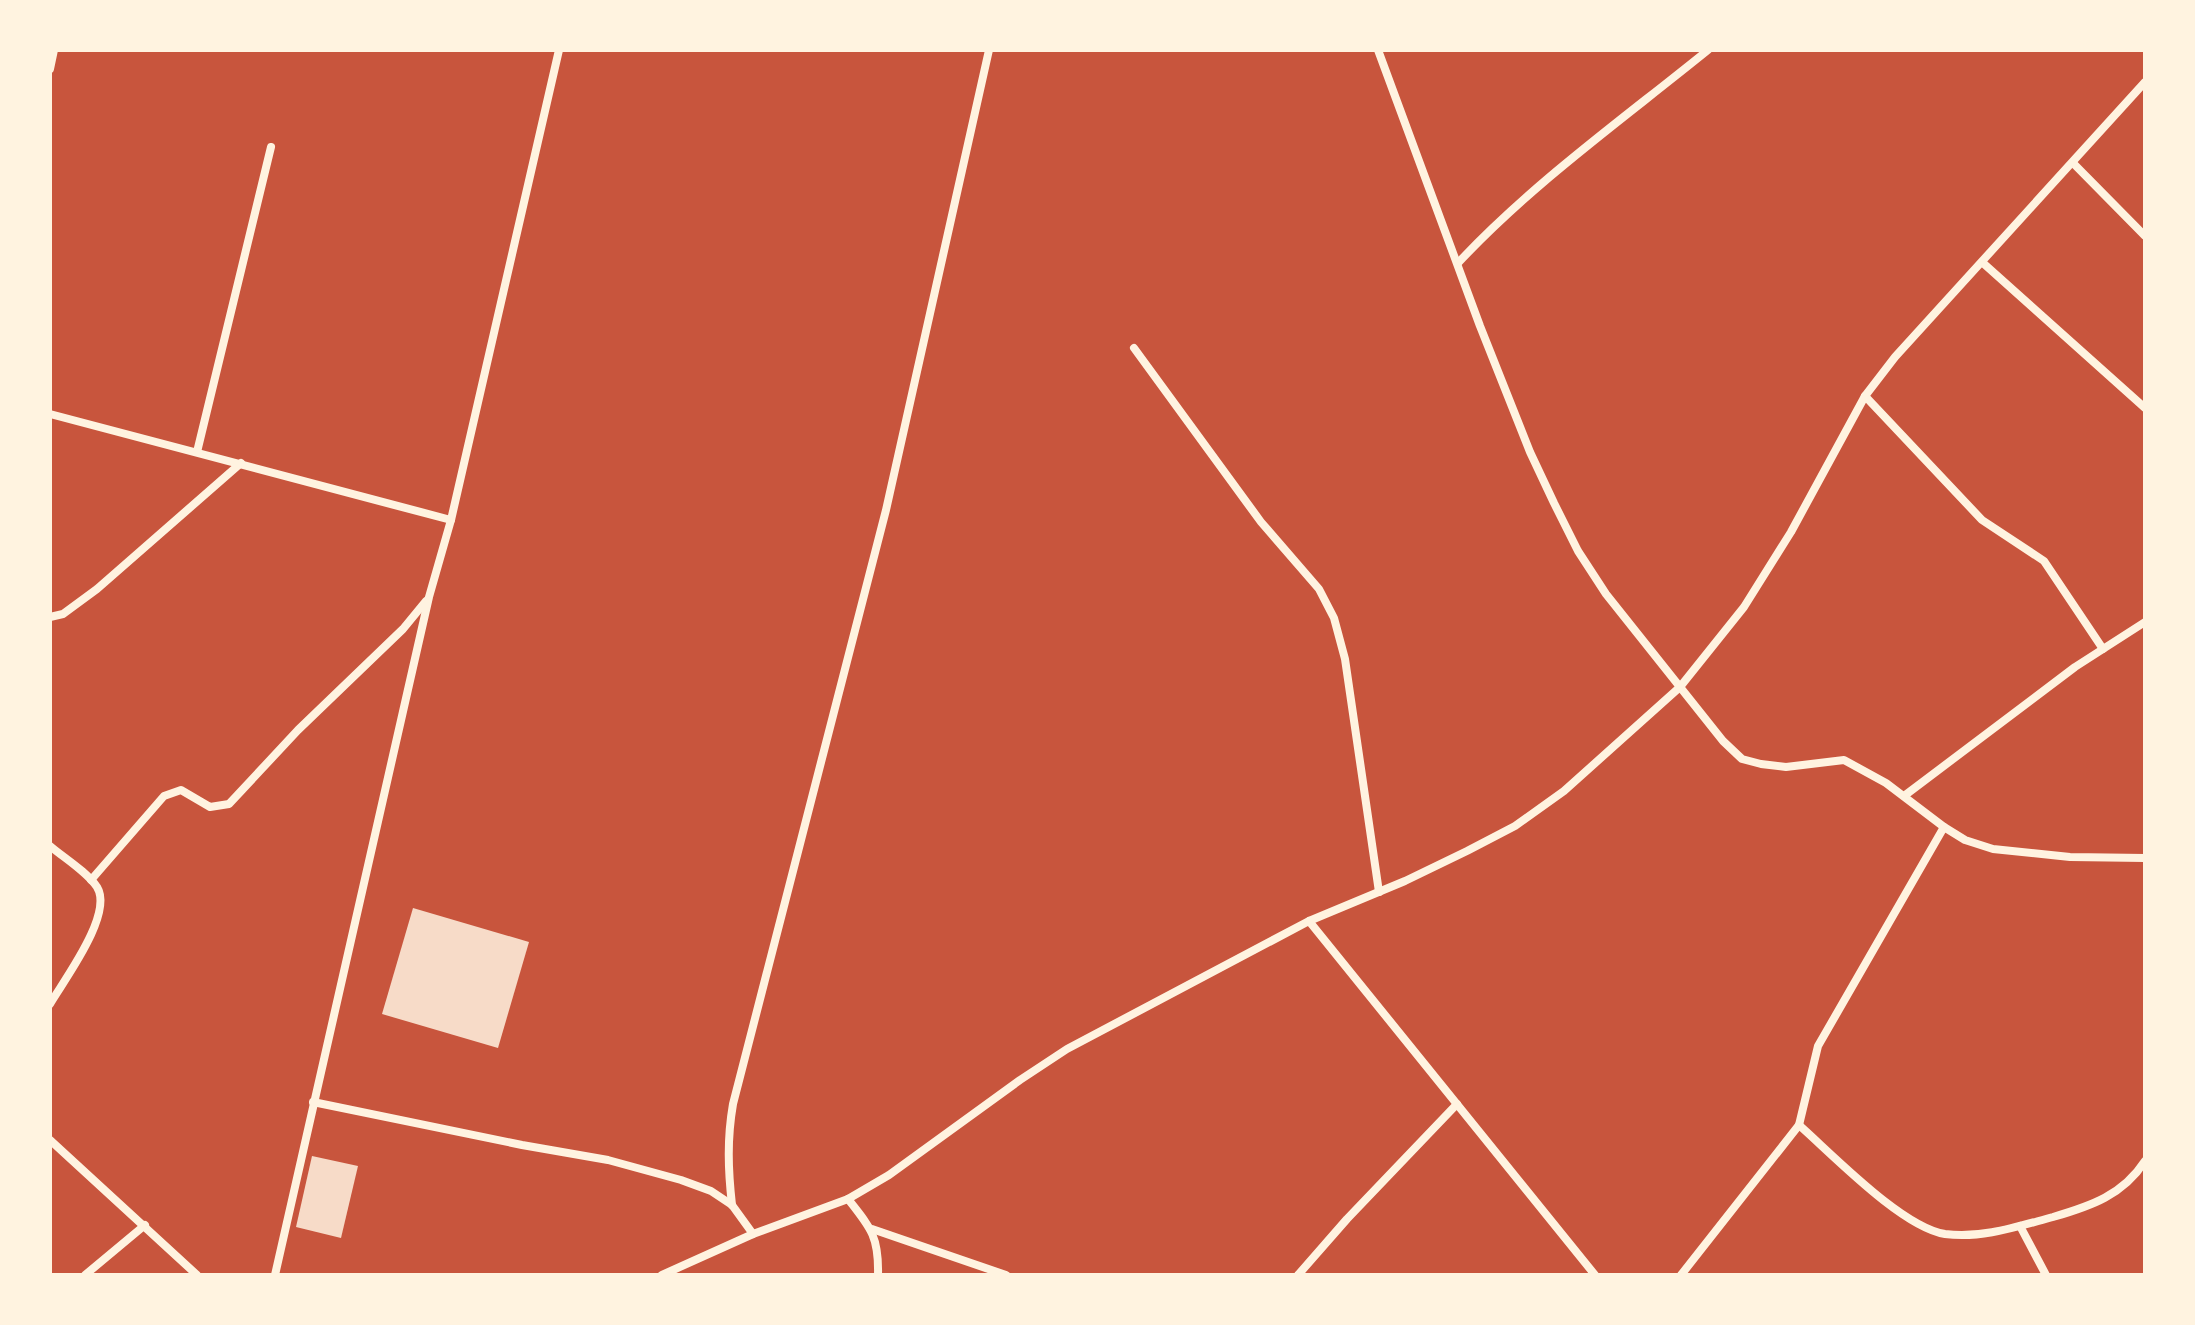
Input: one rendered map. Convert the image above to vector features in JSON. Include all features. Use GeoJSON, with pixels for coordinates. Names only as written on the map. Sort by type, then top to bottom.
{"type":"FeatureCollection","features":[{"type":"Feature","properties":{"kind":"street"},"geometry":{"type":"LineString","coordinates":[[50,69],[54,50]]}},
{"type":"Feature","properties":{"kind":"street"},"geometry":{"type":"LineString","coordinates":[[275,1275],[429,597],[451,520],[559,50]]}},
{"type":"Feature","properties":{"kind":"street"},"geometry":{"type":"LineString","coordinates":[[732,1205],[727,1134],[733,1104],[886,510],[989,50]]}},
{"type":"Feature","properties":{"kind":"street"},"geometry":{"type":"LineString","coordinates":[[1378,50],[1530,452],[1578,551],[1606,594],[1723,741],[1742,759],[1761,764],[1786,767],[1844,760],[1886,783],[1965,840],[1993,849],[2070,857],[2145,858]]}},
{"type":"Feature","properties":{"kind":"street"},"geometry":{"type":"LineString","coordinates":[[1458,263],[1493,226],[1548,177],[1708,50]]}},
{"type":"Feature","properties":{"kind":"street"},"geometry":{"type":"LineString","coordinates":[[662,1275],[753,1234],[848,1199],[911,1160],[1067,1049],[1309,921],[1379,892],[1515,826],[1564,791],[1680,687],[1744,607],[1791,532],[1865,396],[1895,357],[2145,82]]}},
{"type":"Feature","properties":{"kind":"street"},"geometry":{"type":"LineString","coordinates":[[197,452],[271,147]]}},
{"type":"Feature","properties":{"kind":"street"},"geometry":{"type":"LineString","coordinates":[[2073,163],[2145,236]]}},
{"type":"Feature","properties":{"kind":"street"},"geometry":{"type":"LineString","coordinates":[[1983,263],[2145,408]]}},
{"type":"Feature","properties":{"kind":"street"},"geometry":{"type":"LineString","coordinates":[[1134,348],[1261,522],[1319,589],[1334,618],[1345,659],[1379,892]]}},
{"type":"Feature","properties":{"kind":"street"},"geometry":{"type":"LineString","coordinates":[[1865,396],[1982,520],[2044,561],[2103,649]]}},
{"type":"Feature","properties":{"kind":"street"},"geometry":{"type":"LineString","coordinates":[[50,414],[451,520]]}},
{"type":"Feature","properties":{"kind":"street"},"geometry":{"type":"LineString","coordinates":[[50,617],[63,614],[97,589],[241,463]]}},
{"type":"Feature","properties":{"kind":"street"},"geometry":{"type":"LineString","coordinates":[[91,880],[164,796],[181,790],[210,807],[229,804],[298,730],[403,629],[429,597]]}},
{"type":"Feature","properties":{"kind":"street"},"geometry":{"type":"LineString","coordinates":[[1904,796],[1995,725],[2145,622]]}},
{"type":"Feature","properties":{"kind":"street"},"geometry":{"type":"LineString","coordinates":[[1681,1275],[1799,1125],[1818,1046],[1944,827]]}},
{"type":"Feature","properties":{"kind":"street"},"geometry":{"type":"LineString","coordinates":[[50,846],[91,880],[98,889],[101,902],[90,937],[50,1004]]}},
{"type":"Feature","properties":{"kind":"street"},"geometry":{"type":"LineString","coordinates":[[1309,921],[1595,1275]]}},
{"type":"Feature","properties":{"kind":"street"},"geometry":{"type":"LineString","coordinates":[[313,1102],[608,1160],[711,1191],[732,1205],[753,1234]]}},
{"type":"Feature","properties":{"kind":"street"},"geometry":{"type":"LineString","coordinates":[[1298,1275],[1457,1104]]}},
{"type":"Feature","properties":{"kind":"street"},"geometry":{"type":"LineString","coordinates":[[1799,1125],[1900,1214],[1925,1229],[1947,1234],[1998,1233],[2086,1208],[2134,1179],[2145,1161]]}},
{"type":"Feature","properties":{"kind":"street"},"geometry":{"type":"LineString","coordinates":[[50,1140],[197,1275]]}},
{"type":"Feature","properties":{"kind":"street"},"geometry":{"type":"LineString","coordinates":[[848,1199],[872,1229],[878,1256],[878,1275]]}},
{"type":"Feature","properties":{"kind":"street"},"geometry":{"type":"LineString","coordinates":[[85,1275],[145,1225]]}},
{"type":"Feature","properties":{"kind":"street"},"geometry":{"type":"LineString","coordinates":[[2020,1226],[2046,1275]]}},
{"type":"Feature","properties":{"kind":"street"},"geometry":{"type":"LineString","coordinates":[[872,1229],[1006,1275]]}},
{"type":"Feature","properties":{"kind":"building"},"geometry":{"type":"Polygon","coordinates":[[[413,908],[529,942],[498,1048],[382,1014],[413,908]]]}},
{"type":"Feature","properties":{"kind":"building"},"geometry":{"type":"Polygon","coordinates":[[[312,1156],[358,1166],[341,1238],[296,1227],[312,1156]]]}}]}
